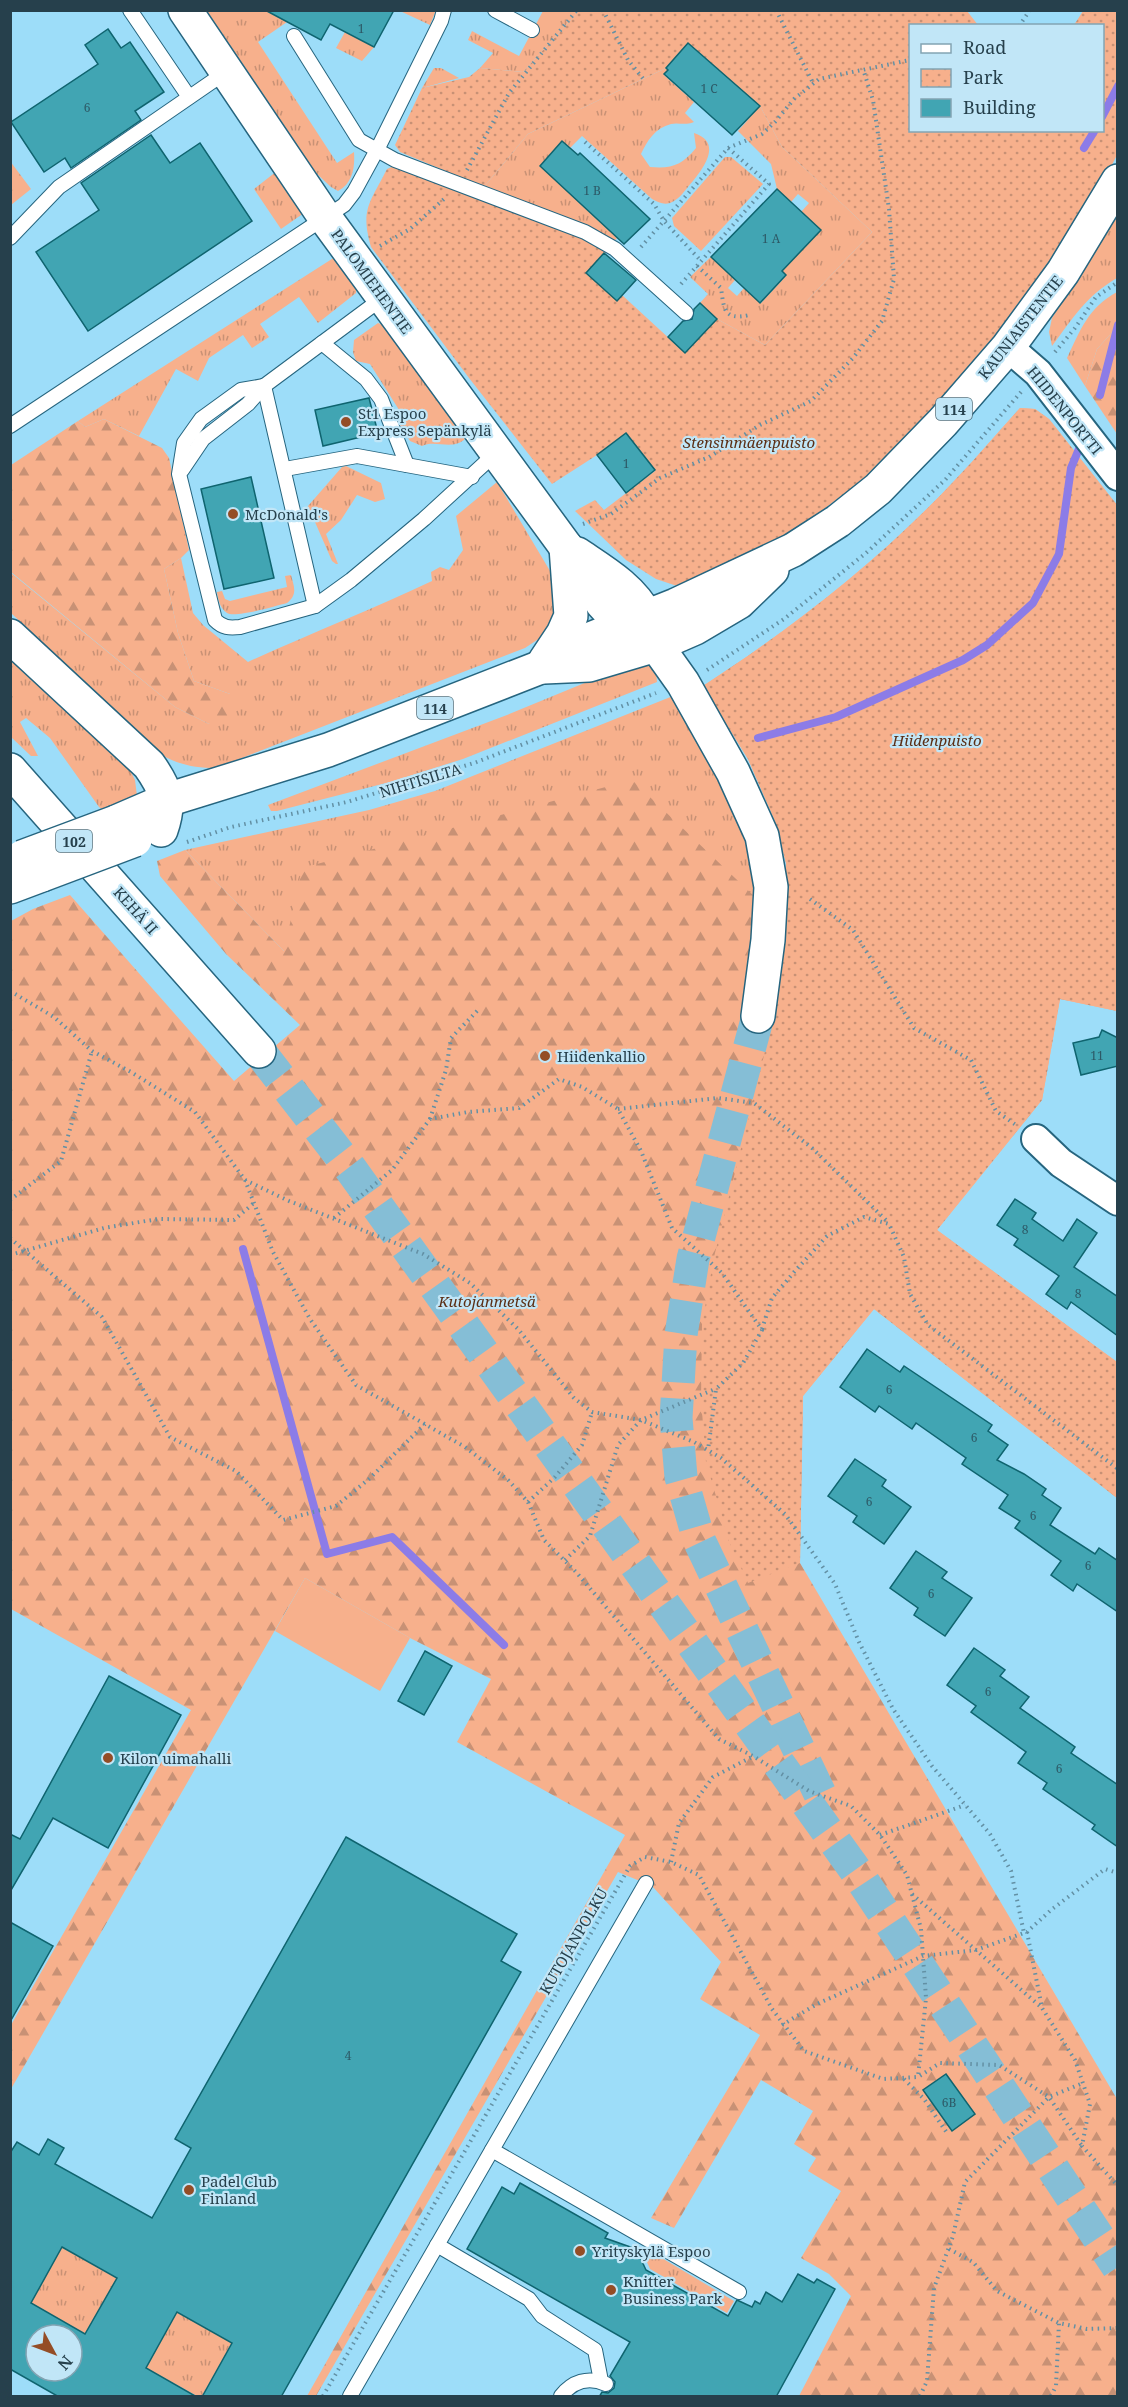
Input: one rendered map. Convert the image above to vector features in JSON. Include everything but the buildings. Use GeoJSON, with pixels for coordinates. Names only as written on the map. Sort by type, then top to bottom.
{"type":"FeatureCollection","features":[{"type":"Feature","properties":{"kind":"main road","name":"PALOMIEHENTIE"},"geometry":{"type":"LineString","coordinates":[[184,10],[326,219],[496,453],[608,574],[631,595],[642,629],[683,683],[742,789],[762,836],[771,886],[768,940],[758,1016]]}},
{"type":"Feature","properties":{"kind":"main road","name":"KAUNIAISTENTIE"},"geometry":{"type":"LineString","coordinates":[[642,629],[694,628],[739,602],[793,550],[838,521],[878,489],[943,422],[1008,347],[1063,272],[1118,181]]}},
{"type":"Feature","properties":{"kind":"main road"},"geometry":{"type":"LineString","coordinates":[[541,667],[563,634],[571,616],[574,535]]}},
{"type":"Feature","properties":{"kind":"main road","name":"114"},"geometry":{"type":"LineString","coordinates":[[21,870],[152,827],[328,750],[541,667],[589,665],[642,629]]}},
{"type":"Feature","properties":{"kind":"main road"},"geometry":{"type":"LineString","coordinates":[[10,636],[149,765],[159,780],[152,827]]}},
{"type":"Feature","properties":{"kind":"main road","name":"KEHÄ II"},"geometry":{"type":"LineString","coordinates":[[10,771],[260,1051]]}},
{"type":"Feature","properties":{"kind":"main road"},"geometry":{"type":"LineString","coordinates":[[10,800],[138,912]]}},
{"type":"Feature","properties":{"kind":"street","name":"HIIDENPORTTI"},"geometry":{"type":"LineString","coordinates":[[1008,347],[1038,373],[1118,476]]}},
{"type":"Feature","properties":{"kind":"street"},"geometry":{"type":"LineString","coordinates":[[1036,1139],[1061,1163],[1118,1201]]}},
{"type":"Feature","properties":{"kind":"lane"},"geometry":{"type":"LineString","coordinates":[[130,10],[189,97]]}},
{"type":"Feature","properties":{"kind":"lane"},"geometry":{"type":"LineString","coordinates":[[10,426],[344,205],[354,192],[378,148],[441,21],[444,10]]}},
{"type":"Feature","properties":{"kind":"lane"},"geometry":{"type":"LineString","coordinates":[[495,10],[532,30]]}},
{"type":"Feature","properties":{"kind":"lane"},"geometry":{"type":"LineString","coordinates":[[294,36],[359,140],[378,148],[395,160],[458,186],[585,232],[615,249],[686,313]]}},
{"type":"Feature","properties":{"kind":"lane"},"geometry":{"type":"LineString","coordinates":[[10,238],[59,187],[226,72]]}},
{"type":"Feature","properties":{"kind":"lane"},"geometry":{"type":"LineString","coordinates":[[384,297],[264,386],[240,390],[201,419],[184,443],[179,474],[215,620],[221,626],[240,627],[315,606],[360,573],[472,477],[496,453]]}},
{"type":"Feature","properties":{"kind":"lane"},"geometry":{"type":"LineString","coordinates":[[322,343],[366,379],[381,399],[407,465]]}},
{"type":"Feature","properties":{"kind":"lane"},"geometry":{"type":"LineString","coordinates":[[264,386],[315,606]]}},
{"type":"Feature","properties":{"kind":"lane"},"geometry":{"type":"LineString","coordinates":[[285,469],[357,456],[472,477]]}},
{"type":"Feature","properties":{"kind":"lane"},"geometry":{"type":"LineString","coordinates":[[350,2397],[646,1883]]}},
{"type":"Feature","properties":{"kind":"lane"},"geometry":{"type":"LineString","coordinates":[[492,2150],[739,2292]]}},
{"type":"Feature","properties":{"kind":"lane"},"geometry":{"type":"LineString","coordinates":[[437,2245],[529,2299],[542,2316],[595,2350],[604,2382],[579,2382],[569,2387],[561,2397]]}},
{"type":"Feature","properties":{"kind":"path"},"geometry":{"type":"LineString","coordinates":[[379,246],[410,229],[458,186],[509,93],[577,10]]}},
{"type":"Feature","properties":{"kind":"path"},"geometry":{"type":"LineString","coordinates":[[603,10],[628,60],[645,81]]}},
{"type":"Feature","properties":{"kind":"path"},"geometry":{"type":"LineString","coordinates":[[776,10],[813,83]]}},
{"type":"Feature","properties":{"kind":"path"},"geometry":{"type":"LineString","coordinates":[[1020,24],[1030,10]]}},
{"type":"Feature","properties":{"kind":"path"},"geometry":{"type":"LineString","coordinates":[[628,261],[728,148],[762,134],[794,99],[813,83],[819,79],[909,60]]}},
{"type":"Feature","properties":{"kind":"path"},"geometry":{"type":"LineString","coordinates":[[574,535],[611,514],[660,478],[709,457],[760,425],[811,400],[853,358],[882,321],[894,279],[889,209],[873,100],[863,69]]}},
{"type":"Feature","properties":{"kind":"path"},"geometry":{"type":"LineString","coordinates":[[585,142],[654,204],[663,221],[701,261]]}},
{"type":"Feature","properties":{"kind":"path"},"geometry":{"type":"LineString","coordinates":[[669,298],[769,184],[728,148]]}},
{"type":"Feature","properties":{"kind":"path"},"geometry":{"type":"LineString","coordinates":[[697,266],[721,288],[723,306],[727,312],[740,317],[748,315]]}},
{"type":"Feature","properties":{"kind":"path","name":"NIHTISILTA"},"geometry":{"type":"LineString","coordinates":[[152,827],[231,826],[347,802],[474,763],[683,683]]}},
{"type":"Feature","properties":{"kind":"path"},"geometry":{"type":"LineString","coordinates":[[810,900],[853,930],[914,1028],[970,1060],[996,1111],[1036,1139]]}},
{"type":"Feature","properties":{"kind":"path"},"geometry":{"type":"LineString","coordinates":[[10,991],[54,1017],[92,1051],[195,1112],[245,1180],[273,1252],[310,1319],[356,1385],[465,1447],[508,1480],[528,1502],[544,1539],[565,1560],[719,1739],[753,1756],[809,1791],[851,1806],[880,1835],[907,1875],[921,1929],[926,1998],[918,2077]]}},
{"type":"Feature","properties":{"kind":"path"},"geometry":{"type":"LineString","coordinates":[[334,1219],[392,1170],[430,1119],[446,1070],[451,1038],[479,1009]]}},
{"type":"Feature","properties":{"kind":"path"},"geometry":{"type":"LineString","coordinates":[[10,1200],[61,1161],[92,1051]]}},
{"type":"Feature","properties":{"kind":"path"},"geometry":{"type":"LineString","coordinates":[[430,1119],[468,1112],[519,1108],[559,1079],[582,1087],[618,1109],[641,1151],[672,1228],[722,1273],[762,1330]]}},
{"type":"Feature","properties":{"kind":"path"},"geometry":{"type":"LineString","coordinates":[[618,1109],[718,1098],[754,1103],[812,1148],[889,1224],[904,1257],[910,1294],[928,1325],[1118,1468]]}},
{"type":"Feature","properties":{"kind":"path"},"geometry":{"type":"LineString","coordinates":[[245,1180],[289,1201],[423,1254],[470,1283],[518,1329],[574,1398],[592,1412],[641,1420],[694,1442],[721,1458],[785,1514],[835,1584],[859,1642],[893,1708],[932,1766],[990,1834],[1011,1871],[1042,2008]]}},
{"type":"Feature","properties":{"kind":"path"},"geometry":{"type":"LineString","coordinates":[[10,1255],[104,1228],[158,1219],[234,1220],[255,1202]]}},
{"type":"Feature","properties":{"kind":"path"},"geometry":{"type":"LineString","coordinates":[[565,1560],[590,1536],[618,1445],[641,1420],[716,1389],[743,1363],[762,1330],[772,1298],[827,1236],[864,1216],[889,1224]]}},
{"type":"Feature","properties":{"kind":"path"},"geometry":{"type":"LineString","coordinates":[[10,1238],[102,1317],[170,1437],[236,1472],[283,1520],[336,1506],[369,1479],[426,1424]]}},
{"type":"Feature","properties":{"kind":"path"},"geometry":{"type":"LineString","coordinates":[[708,1450],[716,1389]]}},
{"type":"Feature","properties":{"kind":"path"},"geometry":{"type":"LineString","coordinates":[[528,1502],[555,1477],[582,1445],[592,1412]]}},
{"type":"Feature","properties":{"kind":"path"},"geometry":{"type":"LineString","coordinates":[[671,1862],[679,1823],[713,1777],[753,1756]]}},
{"type":"Feature","properties":{"kind":"path"},"geometry":{"type":"LineString","coordinates":[[880,1835],[965,1805]]}},
{"type":"Feature","properties":{"kind":"path","name":"KUTOJANPOLKU"},"geometry":{"type":"LineString","coordinates":[[323,2397],[630,1866],[645,1857],[671,1862],[699,1875],[782,2025],[804,2051],[883,2079],[918,2077],[940,2063],[999,2065],[1049,2097]]}},
{"type":"Feature","properties":{"kind":"path"},"geometry":{"type":"LineString","coordinates":[[782,2025],[817,2004],[923,1956],[976,1950],[1025,1933],[1105,1869],[1118,1873]]}},
{"type":"Feature","properties":{"kind":"path"},"geometry":{"type":"LineString","coordinates":[[912,1894],[1042,2008],[1075,2060],[1090,2104],[1082,2145]]}},
{"type":"Feature","properties":{"kind":"path"},"geometry":{"type":"LineString","coordinates":[[903,2078],[924,2099],[947,2133]]}},
{"type":"Feature","properties":{"kind":"path"},"geometry":{"type":"LineString","coordinates":[[920,2397],[927,2381],[934,2288],[949,2249],[965,2182],[1049,2097],[1083,2083]]}},
{"type":"Feature","properties":{"kind":"path"},"geometry":{"type":"LineString","coordinates":[[1049,2097],[1082,2145],[1118,2186]]}},
{"type":"Feature","properties":{"kind":"path"},"geometry":{"type":"LineString","coordinates":[[949,2249],[973,2262],[997,2291],[1059,2323],[1087,2329],[1118,2328]]}},
{"type":"Feature","properties":{"kind":"path"},"geometry":{"type":"LineString","coordinates":[[1051,2397],[1056,2386],[1059,2323]]}},
{"type":"Feature","properties":{"kind":"green space"},"geometry":{"type":"Polygon","coordinates":[[[436,10],[430,25],[400,11],[436,10]]]}},
{"type":"Feature","properties":{"kind":"green space"},"geometry":{"type":"Polygon","coordinates":[[[207,11],[273,11],[272,14],[287,22],[258,42],[337,163],[354,152],[352,174],[343,188],[338,191],[316,173],[207,11]]]}},
{"type":"Feature","properties":{"kind":"green space"},"geometry":{"type":"Polygon","coordinates":[[[543,11],[579,11],[523,72],[480,68],[493,53],[468,40],[472,31],[519,56],[543,11]]]}},
{"type":"Feature","properties":{"kind":"green space","name":"Stensinmäenpuisto"},"geometry":{"type":"Polygon","coordinates":[[[579,11],[967,11],[977,24],[909,24],[909,132],[1104,132],[1104,24],[1075,24],[1083,11],[1117,11],[1117,155],[1100,188],[1027,300],[953,390],[866,477],[790,535],[683,588],[656,579],[626,560],[575,511],[595,500],[604,510],[655,471],[626,433],[552,484],[371,247],[366,224],[368,206],[387,169],[394,166],[584,239],[607,251],[587,273],[617,300],[622,295],[685,353],[717,319],[765,345],[872,232],[782,147],[760,106],[688,43],[666,68],[528,134],[484,187],[400,152],[395,145],[422,88],[469,77],[480,68],[523,72],[579,11]]]}},
{"type":"Feature","properties":{"kind":"green space"},"geometry":{"type":"Polygon","coordinates":[[[345,32],[374,47],[362,61],[336,48],[345,32]]]}},
{"type":"Feature","properties":{"kind":"green space"},"geometry":{"type":"Polygon","coordinates":[[[434,68],[441,68],[459,78],[422,88],[434,68]]]}},
{"type":"Feature","properties":{"kind":"green space"},"geometry":{"type":"Polygon","coordinates":[[[666,68],[668,70],[664,75],[694,102],[685,113],[694,122],[671,124],[660,129],[649,140],[641,154],[650,167],[676,165],[696,148],[694,133],[708,144],[709,151],[708,158],[699,174],[675,200],[665,204],[652,199],[582,136],[570,148],[562,142],[540,166],[617,238],[612,244],[484,187],[528,134],[666,68]]]}},
{"type":"Feature","properties":{"kind":"green space"},"geometry":{"type":"Polygon","coordinates":[[[760,106],[782,147],[872,232],[765,345],[717,319],[700,303],[708,294],[690,277],[721,247],[717,262],[735,280],[728,288],[737,296],[744,288],[761,303],[786,276],[782,271],[820,230],[801,212],[809,203],[798,194],[791,202],[777,189],[771,164],[738,131],[760,106]]]}},
{"type":"Feature","properties":{"kind":"green space"},"geometry":{"type":"Polygon","coordinates":[[[725,157],[731,157],[763,184],[701,251],[674,226],[672,218],[725,157]]]}},
{"type":"Feature","properties":{"kind":"green space"},"geometry":{"type":"Polygon","coordinates":[[[10,161],[31,189],[11,205],[10,205],[10,161]]]}},
{"type":"Feature","properties":{"kind":"green space"},"geometry":{"type":"Polygon","coordinates":[[[277,171],[304,213],[281,229],[254,189],[277,171]]]}},
{"type":"Feature","properties":{"kind":"green space"},"geometry":{"type":"Polygon","coordinates":[[[1117,216],[1117,278],[1088,300],[1052,346],[1049,332],[1052,318],[1117,216]]]}},
{"type":"Feature","properties":{"kind":"green space"},"geometry":{"type":"Polygon","coordinates":[[[335,257],[356,287],[356,293],[318,323],[299,297],[260,324],[269,337],[252,348],[243,335],[209,358],[198,381],[176,369],[139,436],[104,419],[85,427],[78,421],[335,257]]]}},
{"type":"Feature","properties":{"kind":"green space"},"geometry":{"type":"Polygon","coordinates":[[[1117,292],[1117,327],[1097,349],[1085,386],[1067,358],[1092,312],[1117,292]]]}},
{"type":"Feature","properties":{"kind":"green space"},"geometry":{"type":"Polygon","coordinates":[[[378,323],[385,326],[464,432],[465,439],[449,445],[427,444],[422,446],[410,441],[398,422],[401,413],[370,364],[356,361],[353,352],[354,340],[378,323]]]}},
{"type":"Feature","properties":{"kind":"green space"},"geometry":{"type":"Polygon","coordinates":[[[1117,327],[1117,434],[1085,386],[1097,349],[1117,327]]]}},
{"type":"Feature","properties":{"kind":"green space","name":"Kutojanmetsä"},"geometry":{"type":"Polygon","coordinates":[[[1020,408],[1035,409],[1049,419],[1117,505],[1117,1011],[1060,999],[1042,1100],[937,1230],[1117,1362],[1117,1498],[874,1309],[803,1396],[800,1563],[1117,2099],[1117,2396],[799,2396],[851,2296],[829,2274],[801,2258],[841,2191],[808,2171],[816,2158],[794,2144],[813,2111],[761,2080],[674,2228],[651,2218],[760,2035],[700,1999],[721,1962],[652,1886],[618,1872],[316,2396],[307,2396],[625,1835],[457,1742],[491,1679],[410,1638],[305,1578],[11,2089],[11,2025],[191,1710],[11,1609],[11,921],[33,909],[70,895],[234,1081],[300,1025],[226,954],[160,876],[157,861],[185,850],[284,951],[302,868],[632,780],[756,898],[773,1013],[783,963],[786,863],[775,821],[748,759],[703,686],[803,616],[898,537],[964,470],[1020,408]]]}},
{"type":"Feature","properties":{"kind":"green space","name":"Hiidenpuisto"},"geometry":{"type":"Polygon","coordinates":[[[1020,408],[1035,409],[1049,419],[1117,505],[1117,1011],[1060,999],[1042,1100],[937,1230],[1117,1362],[1117,1498],[874,1309],[803,1396],[800,1563],[748,1583],[730,1544],[706,1462],[701,1399],[702,1324],[714,1257],[776,1007],[783,963],[786,863],[775,821],[748,759],[703,686],[803,616],[898,537],[964,470],[1020,408]]]}},
{"type":"Feature","properties":{"kind":"green space"},"geometry":{"type":"Polygon","coordinates":[[[104,419],[162,448],[169,458],[189,550],[164,569],[178,633],[194,681],[230,694],[232,715],[209,724],[175,707],[11,572],[11,465],[78,421],[85,427],[104,419]]]}},
{"type":"Feature","properties":{"kind":"green space"},"geometry":{"type":"Polygon","coordinates":[[[346,466],[381,483],[385,499],[375,502],[357,495],[341,520],[326,534],[338,564],[336,564],[332,561],[308,506],[342,467],[346,466]]]}},
{"type":"Feature","properties":{"kind":"green space"},"geometry":{"type":"Polygon","coordinates":[[[497,482],[559,586],[555,618],[540,638],[525,648],[216,768],[187,765],[160,754],[11,613],[10,572],[175,707],[209,724],[230,694],[194,681],[178,633],[164,569],[181,558],[193,613],[203,625],[248,662],[432,581],[431,572],[440,567],[449,570],[463,550],[456,516],[497,482]]]}},
{"type":"Feature","properties":{"kind":"green space"},"geometry":{"type":"Polygon","coordinates":[[[291,575],[294,593],[287,603],[238,614],[227,613],[220,604],[217,592],[222,591],[225,599],[230,601],[287,587],[285,576],[291,575]]]}},
{"type":"Feature","properties":{"kind":"green space"},"geometry":{"type":"Polygon","coordinates":[[[10,653],[127,764],[135,780],[137,796],[107,813],[99,807],[50,738],[26,718],[20,722],[38,756],[31,756],[11,737],[10,653]]]}},
{"type":"Feature","properties":{"kind":"green space"},"geometry":{"type":"Polygon","coordinates":[[[638,661],[652,668],[657,682],[463,759],[390,782],[277,811],[271,811],[268,805],[507,715],[638,661]]]}},
{"type":"Feature","properties":{"kind":"green space"},"geometry":{"type":"Polygon","coordinates":[[[673,696],[720,777],[736,810],[747,844],[756,898],[284,951],[185,850],[369,810],[435,791],[673,696]]]}},
{"type":"Feature","properties":{"kind":"green space"},"geometry":{"type":"Polygon","coordinates":[[[305,1578],[410,1638],[380,1691],[275,1631],[305,1578]]]}},
{"type":"Feature","properties":{"kind":"green space"},"geometry":{"type":"Polygon","coordinates":[[[62,2247],[117,2278],[85,2334],[84,2323],[66,2323],[31,2303],[62,2247]]]}},
{"type":"Feature","properties":{"kind":"green space"},"geometry":{"type":"Polygon","coordinates":[[[645,2248],[734,2301],[727,2313],[650,2269],[643,2253],[645,2248]]]}},
{"type":"Feature","properties":{"kind":"green space"},"geometry":{"type":"Polygon","coordinates":[[[177,2312],[232,2343],[202,2396],[197,2396],[146,2368],[177,2312]]]}},
{"type":"Feature","properties":{"kind":"waterway"},"geometry":{"type":"LineString","coordinates":[[1104,113],[1118,86]]}},
{"type":"Feature","properties":{"kind":"waterway"},"geometry":{"type":"LineString","coordinates":[[1084,148],[1094,132]]}},
{"type":"Feature","properties":{"kind":"waterway"},"geometry":{"type":"LineString","coordinates":[[1100,395],[1118,325]]}},
{"type":"Feature","properties":{"kind":"waterway"},"geometry":{"type":"LineString","coordinates":[[758,738],[836,717],[963,660],[987,645],[1033,603],[1059,554],[1071,468],[1081,444]]}},
{"type":"Feature","properties":{"kind":"waterway"},"geometry":{"type":"LineString","coordinates":[[243,1249],[327,1554],[392,1537],[504,1645]]}},
{"type":"Feature","properties":{"kind":"tunnel"},"geometry":{"type":"LineString","coordinates":[[758,1016],[693,1259],[681,1335],[676,1418],[681,1477],[699,1540],[821,1796]]}},
{"type":"Feature","properties":{"kind":"tunnel"},"geometry":{"type":"LineString","coordinates":[[259,1051],[350,1168],[856,1871],[1118,2267]]}},
{"type":"Feature","properties":{"kind":"place","name":"St1 Espoo Express Sepänkylä"},"geometry":{"type":"Point","coordinates":[346,422]}},
{"type":"Feature","properties":{"kind":"place","name":"McDonald's"},"geometry":{"type":"Point","coordinates":[233,514]}},
{"type":"Feature","properties":{"kind":"place","name":"Hiidenkallio"},"geometry":{"type":"Point","coordinates":[545,1056]}},
{"type":"Feature","properties":{"kind":"place","name":"Kilon uimahalli"},"geometry":{"type":"Point","coordinates":[108,1758]}},
{"type":"Feature","properties":{"kind":"place","name":"Padel Club Finland"},"geometry":{"type":"Point","coordinates":[189,2190]}},
{"type":"Feature","properties":{"kind":"place","name":"Yrityskylä Espoo"},"geometry":{"type":"Point","coordinates":[580,2251]}},
{"type":"Feature","properties":{"kind":"place","name":"Knitter Business Park"},"geometry":{"type":"Point","coordinates":[611,2290]}}]}
